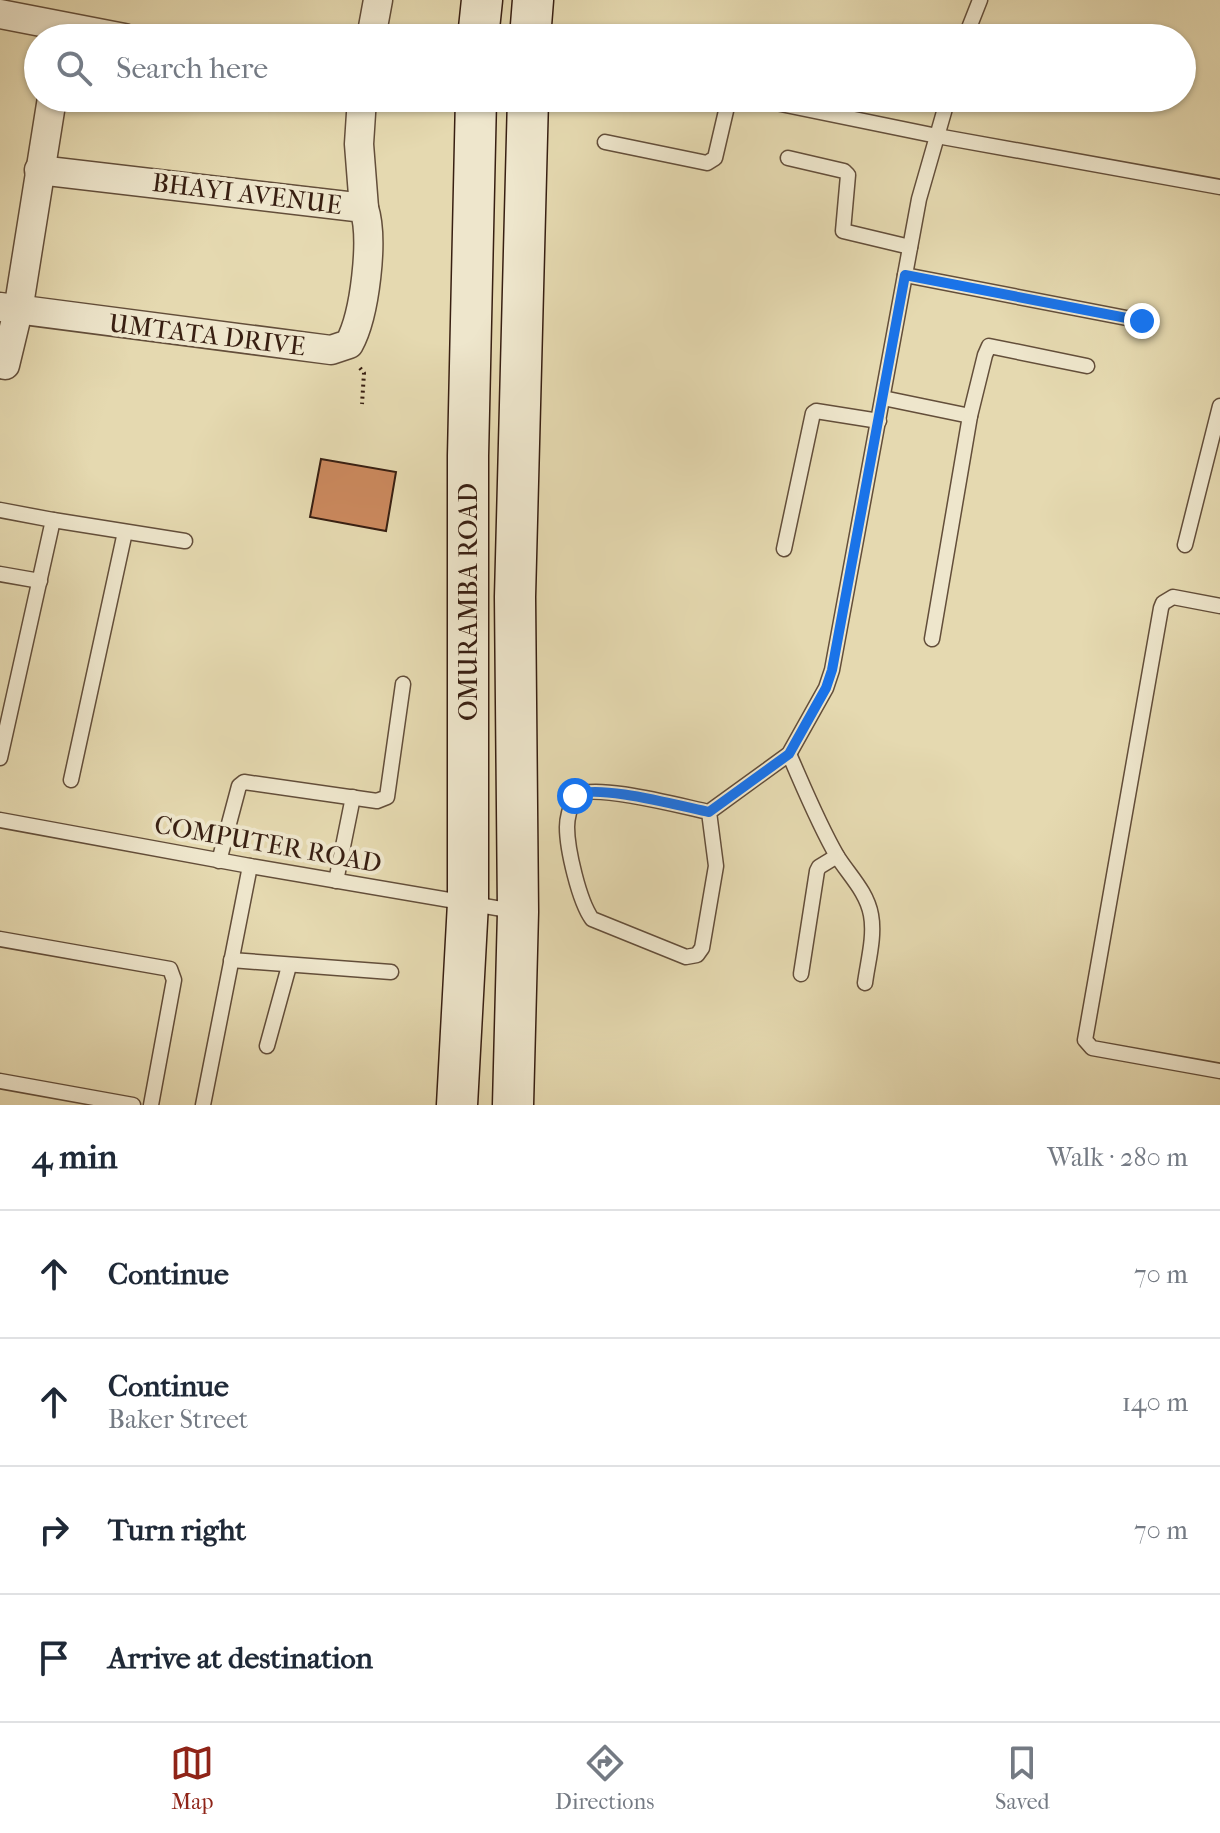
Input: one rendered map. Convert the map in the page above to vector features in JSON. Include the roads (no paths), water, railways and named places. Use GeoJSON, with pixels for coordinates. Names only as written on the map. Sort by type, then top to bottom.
{"type":"FeatureCollection","features":[{"type":"Feature","properties":{"kind":"main road"},"geometry":{"type":"LineString","coordinates":[[497,24],[533,0]]}},
{"type":"Feature","properties":{"kind":"main road","name":"OMURAMBA ROAD"},"geometry":{"type":"LineString","coordinates":[[476,112],[468,456],[497,919],[513,1105]]}},
{"type":"Feature","properties":{"kind":"main road","name":"OMURAMBA ROAD"},"geometry":{"type":"LineString","coordinates":[[457,1105],[497,919],[516,744],[515,597],[528,112]]}},
{"type":"Feature","properties":{"kind":"street"},"geometry":{"type":"LineString","coordinates":[[374,24],[378,0]]}},
{"type":"Feature","properties":{"kind":"street"},"geometry":{"type":"LineString","coordinates":[[0,14],[65,22]]}},
{"type":"Feature","properties":{"kind":"street"},"geometry":{"type":"LineString","coordinates":[[5,365],[9,309],[49,112]]}},
{"type":"Feature","properties":{"kind":"street"},"geometry":{"type":"LineString","coordinates":[[361,112],[359,144],[364,208]]}},
{"type":"Feature","properties":{"kind":"street","name":"BHAYI AVENUE"},"geometry":{"type":"LineString","coordinates":[[39,170],[364,208],[369,223],[368,257],[358,324],[349,344]]}},
{"type":"Feature","properties":{"kind":"street","name":"UMTATA DRIVE"},"geometry":{"type":"LineString","coordinates":[[9,309],[331,350],[349,344]]}},
{"type":"Feature","properties":{"kind":"lane"},"geometry":{"type":"LineString","coordinates":[[496,24],[497,0]]}},
{"type":"Feature","properties":{"kind":"lane"},"geometry":{"type":"LineString","coordinates":[[971,24],[980,0]]}},
{"type":"Feature","properties":{"kind":"lane"},"geometry":{"type":"LineString","coordinates":[[478,996],[497,919],[484,156],[488,112]]}},
{"type":"Feature","properties":{"kind":"lane"},"geometry":{"type":"LineString","coordinates":[[605,142],[707,163],[715,158],[726,112]]}},
{"type":"Feature","properties":{"kind":"lane"},"geometry":{"type":"LineString","coordinates":[[820,112],[1220,187]]}},
{"type":"Feature","properties":{"kind":"lane"},"geometry":{"type":"LineString","coordinates":[[709,812],[716,866],[702,948],[697,955],[686,957],[592,919],[585,909],[569,844],[567,825],[575,796],[588,790],[614,793],[709,812],[789,754],[826,688],[832,670],[919,199],[944,112]]}},
{"type":"Feature","properties":{"kind":"lane"},"geometry":{"type":"LineString","coordinates":[[788,158],[844,171],[848,175],[843,231],[910,247]]}},
{"type":"Feature","properties":{"kind":"lane"},"geometry":{"type":"LineString","coordinates":[[905,275],[1142,321]]}},
{"type":"Feature","properties":{"kind":"lane"},"geometry":{"type":"LineString","coordinates":[[932,639],[970,416],[989,346],[1087,366]]}},
{"type":"Feature","properties":{"kind":"lane"},"geometry":{"type":"LineString","coordinates":[[883,398],[970,416]]}},
{"type":"Feature","properties":{"kind":"lane"},"geometry":{"type":"LineString","coordinates":[[1185,545],[1220,406]]}},
{"type":"Feature","properties":{"kind":"lane"},"geometry":{"type":"LineString","coordinates":[[784,549],[813,413],[879,421]]}},
{"type":"Feature","properties":{"kind":"lane"},"geometry":{"type":"LineString","coordinates":[[0,510],[185,541]]}},
{"type":"Feature","properties":{"kind":"lane"},"geometry":{"type":"LineString","coordinates":[[0,758],[53,520]]}},
{"type":"Feature","properties":{"kind":"lane"},"geometry":{"type":"LineString","coordinates":[[502,523],[502,708],[516,744]]}},
{"type":"Feature","properties":{"kind":"lane"},"geometry":{"type":"LineString","coordinates":[[71,780],[125,532]]}},
{"type":"Feature","properties":{"kind":"lane"},"geometry":{"type":"LineString","coordinates":[[0,574],[40,581]]}},
{"type":"Feature","properties":{"kind":"lane"},"geometry":{"type":"LineString","coordinates":[[1220,606],[1173,597],[1167,599],[1161,608],[1085,1040],[1092,1048],[1220,1071]]}},
{"type":"Feature","properties":{"kind":"lane"},"geometry":{"type":"LineString","coordinates":[[219,861],[239,786],[244,782],[377,801],[387,797],[403,684]]}},
{"type":"Feature","properties":{"kind":"lane"},"geometry":{"type":"LineString","coordinates":[[789,754],[815,815],[837,856],[865,896],[871,913],[872,930],[865,983]]}},
{"type":"Feature","properties":{"kind":"lane"},"geometry":{"type":"LineString","coordinates":[[336,881],[353,797]]}},
{"type":"Feature","properties":{"kind":"lane","name":"COMPUTER ROAD"},"geometry":{"type":"LineString","coordinates":[[4,821],[336,881],[497,919]]}},
{"type":"Feature","properties":{"kind":"lane"},"geometry":{"type":"LineString","coordinates":[[801,974],[817,871],[837,856]]}},
{"type":"Feature","properties":{"kind":"lane"},"geometry":{"type":"LineString","coordinates":[[203,1105],[250,866]]}},
{"type":"Feature","properties":{"kind":"lane"},"geometry":{"type":"LineString","coordinates":[[0,939],[173,972],[151,1105]]}},
{"type":"Feature","properties":{"kind":"lane"},"geometry":{"type":"LineString","coordinates":[[231,960],[391,972]]}},
{"type":"Feature","properties":{"kind":"lane"},"geometry":{"type":"LineString","coordinates":[[267,1046],[289,966]]}},
{"type":"Feature","properties":{"kind":"lane"},"geometry":{"type":"LineString","coordinates":[[0,1081],[133,1105]]}}]}
